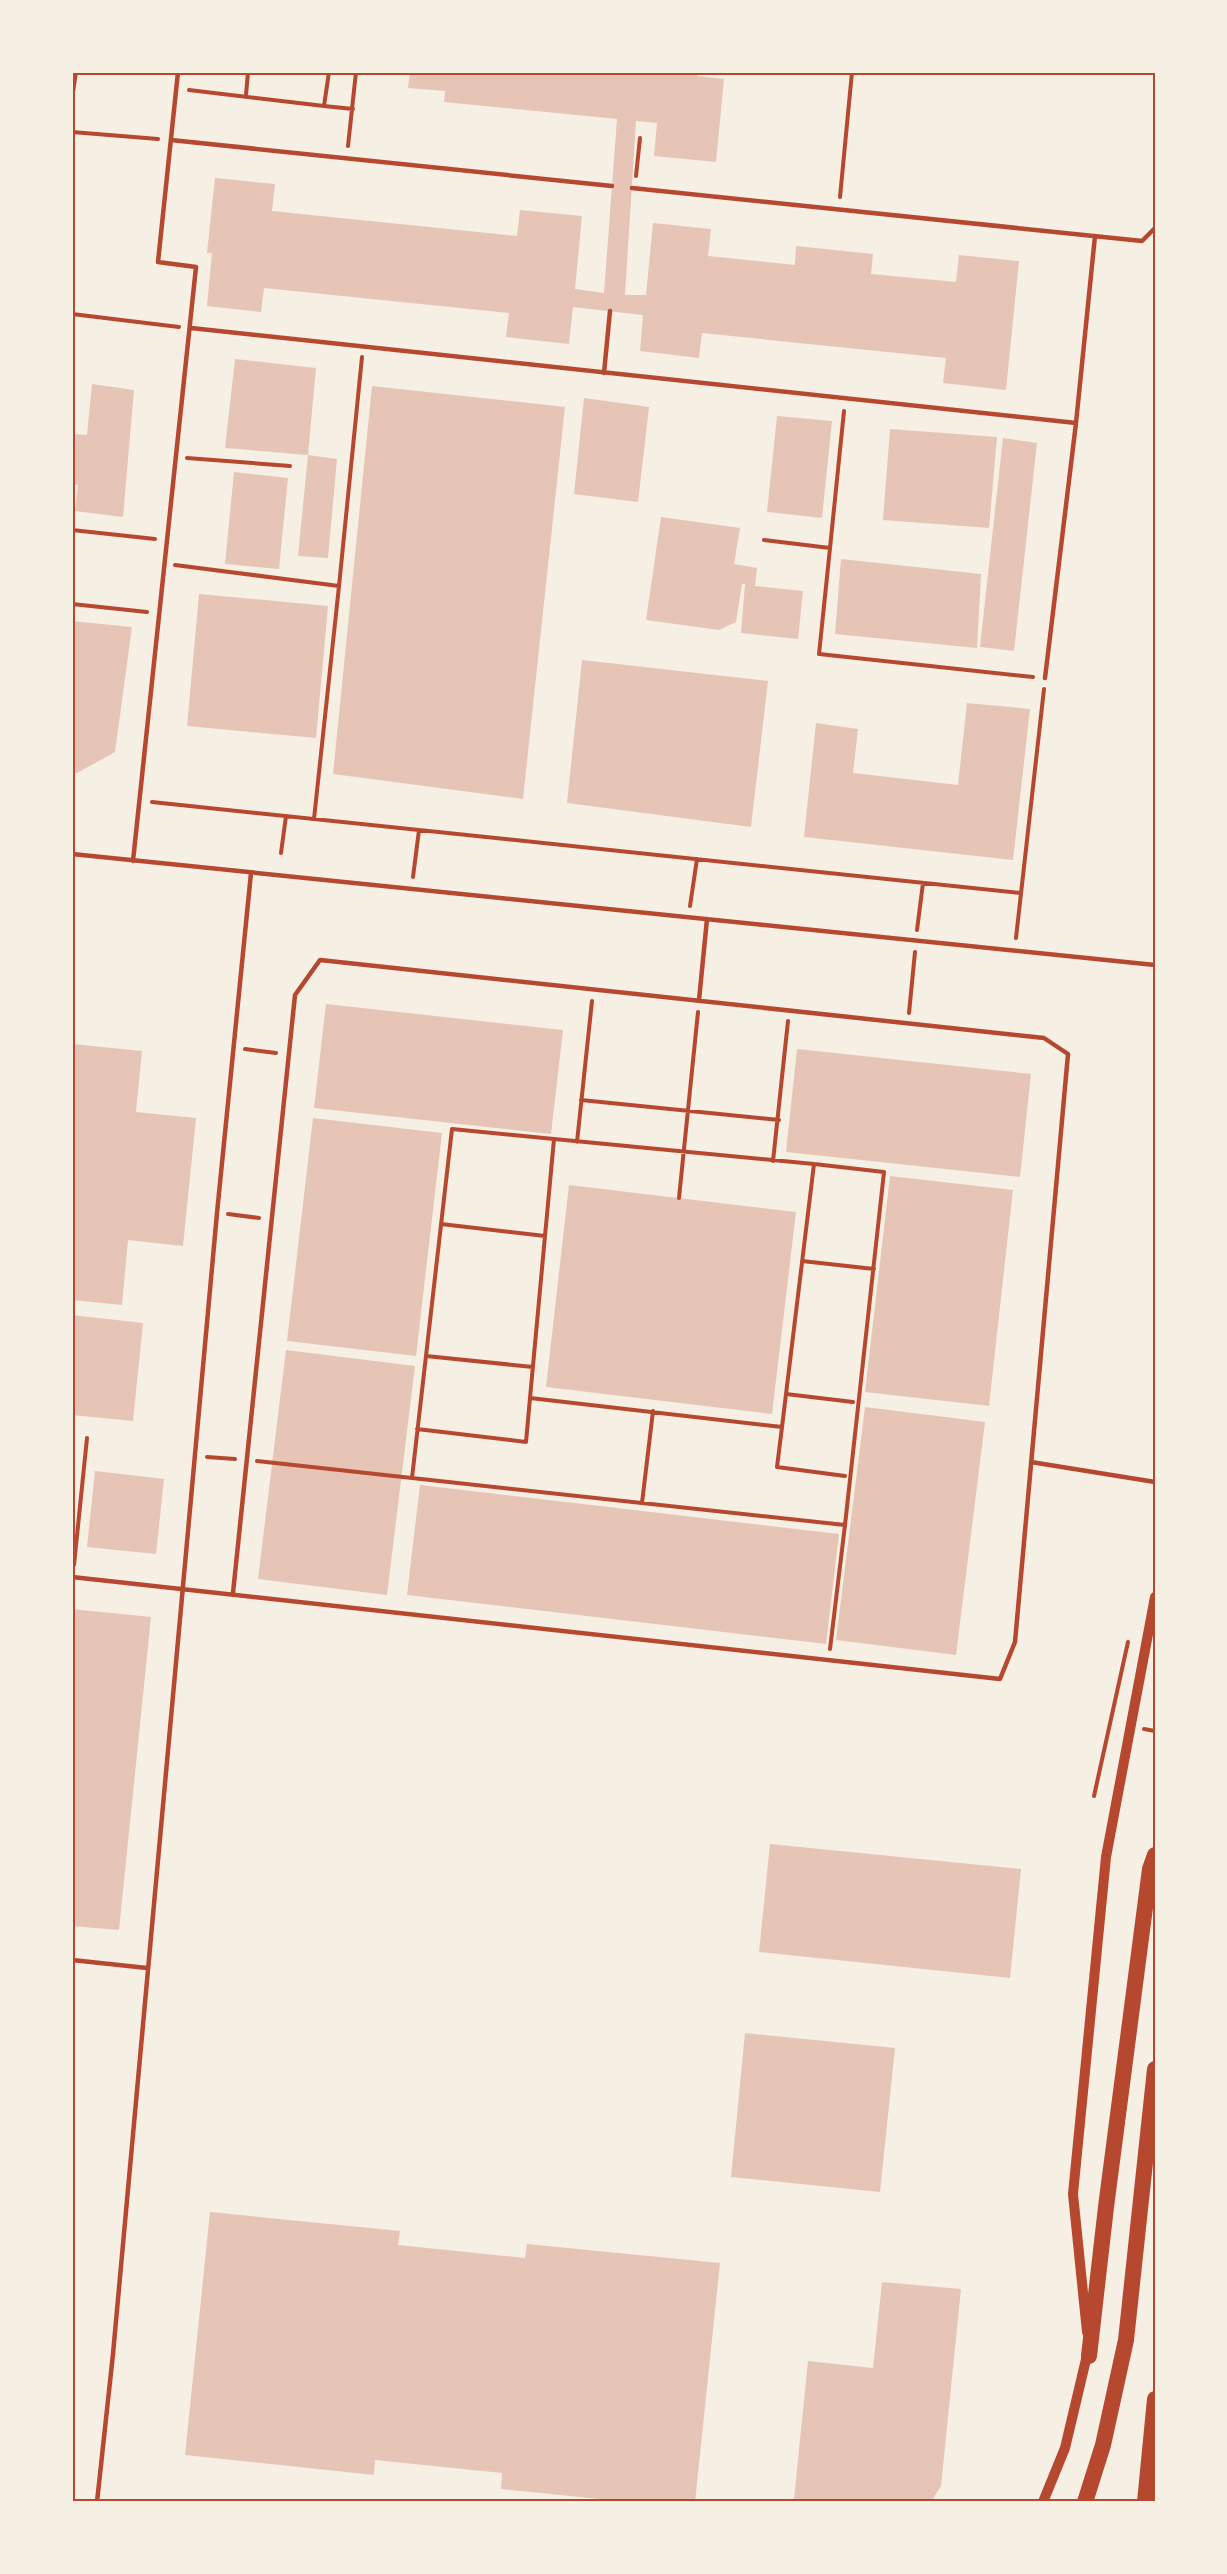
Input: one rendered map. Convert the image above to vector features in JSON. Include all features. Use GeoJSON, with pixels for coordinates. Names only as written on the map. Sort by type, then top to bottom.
{"type":"FeatureCollection","features":[{"type":"Feature","properties":{"kind":"highway"},"geometry":{"type":"LineString","coordinates":[[1089,2356],[1113,2149],[1150,1869],[1155,1855]]}},
{"type":"Feature","properties":{"kind":"highway"},"geometry":{"type":"LineString","coordinates":[[1084,2502],[1103,2445],[1126,2340],[1155,2069]]}},
{"type":"Feature","properties":{"kind":"highway"},"geometry":{"type":"LineString","coordinates":[[1145,2502],[1155,2399]]}},
{"type":"Feature","properties":{"kind":"street"},"geometry":{"type":"LineString","coordinates":[[1043,2502],[1065,2448],[1089,2356],[1073,2194],[1106,1857],[1155,1597]]}},
{"type":"Feature","properties":{"kind":"lane"},"geometry":{"type":"LineString","coordinates":[[133,861],[196,267],[158,262],[178,72]]}},
{"type":"Feature","properties":{"kind":"lane"},"geometry":{"type":"LineString","coordinates":[[171,140],[612,186]]}},
{"type":"Feature","properties":{"kind":"lane"},"geometry":{"type":"LineString","coordinates":[[633,189],[1142,241],[1155,228]]}},
{"type":"Feature","properties":{"kind":"lane"},"geometry":{"type":"LineString","coordinates":[[1045,678],[1076,423],[1095,236]]}},
{"type":"Feature","properties":{"kind":"lane"},"geometry":{"type":"LineString","coordinates":[[604,373],[610,311]]}},
{"type":"Feature","properties":{"kind":"lane"},"geometry":{"type":"LineString","coordinates":[[191,328],[1076,423]]}},
{"type":"Feature","properties":{"kind":"lane"},"geometry":{"type":"LineString","coordinates":[[72,854],[1155,965]]}},
{"type":"Feature","properties":{"kind":"lane"},"geometry":{"type":"LineString","coordinates":[[97,2502],[113,2354],[217,1213],[251,873]]}},
{"type":"Feature","properties":{"kind":"lane"},"geometry":{"type":"LineString","coordinates":[[699,1000],[707,919]]}},
{"type":"Feature","properties":{"kind":"lane"},"geometry":{"type":"LineString","coordinates":[[73,1577],[1000,1679],[1015,1642],[1068,1054],[1044,1038],[320,960],[295,995],[233,1593]]}},
{"type":"Feature","properties":{"kind":"lane"},"geometry":{"type":"LineString","coordinates":[[1031,1462],[1155,1482]]}},
{"type":"Feature","properties":{"kind":"lane"},"geometry":{"type":"LineString","coordinates":[[72,1960],[147,1968]]}},
{"type":"Feature","properties":{"kind":"path"},"geometry":{"type":"LineString","coordinates":[[72,99],[76,72]]}},
{"type":"Feature","properties":{"kind":"path"},"geometry":{"type":"LineString","coordinates":[[246,95],[248,72]]}},
{"type":"Feature","properties":{"kind":"path"},"geometry":{"type":"LineString","coordinates":[[324,106],[329,72]]}},
{"type":"Feature","properties":{"kind":"path"},"geometry":{"type":"LineString","coordinates":[[347,158],[356,72]]}},
{"type":"Feature","properties":{"kind":"path"},"geometry":{"type":"LineString","coordinates":[[838,210],[852,72]]}},
{"type":"Feature","properties":{"kind":"path"},"geometry":{"type":"LineString","coordinates":[[176,88],[352,109]]}},
{"type":"Feature","properties":{"kind":"path"},"geometry":{"type":"LineString","coordinates":[[72,132],[171,140]]}},
{"type":"Feature","properties":{"kind":"path"},"geometry":{"type":"LineString","coordinates":[[633,189],[640,138]]}},
{"type":"Feature","properties":{"kind":"path"},"geometry":{"type":"LineString","coordinates":[[72,314],[191,328]]}},
{"type":"Feature","properties":{"kind":"path"},"geometry":{"type":"LineString","coordinates":[[314,819],[363,347]]}},
{"type":"Feature","properties":{"kind":"path"},"geometry":{"type":"LineString","coordinates":[[846,399],[819,654],[1045,678],[1015,951]]}},
{"type":"Feature","properties":{"kind":"path"},"geometry":{"type":"LineString","coordinates":[[177,457],[290,466]]}},
{"type":"Feature","properties":{"kind":"path"},"geometry":{"type":"LineString","coordinates":[[72,530],[168,541]]}},
{"type":"Feature","properties":{"kind":"path"},"geometry":{"type":"LineString","coordinates":[[764,540],[830,548]]}},
{"type":"Feature","properties":{"kind":"path"},"geometry":{"type":"LineString","coordinates":[[165,564],[339,586]]}},
{"type":"Feature","properties":{"kind":"path"},"geometry":{"type":"LineString","coordinates":[[72,604],[160,613]]}},
{"type":"Feature","properties":{"kind":"path"},"geometry":{"type":"LineString","coordinates":[[140,801],[1020,893]]}},
{"type":"Feature","properties":{"kind":"path"},"geometry":{"type":"LineString","coordinates":[[281,853],[286,816]]}},
{"type":"Feature","properties":{"kind":"path"},"geometry":{"type":"LineString","coordinates":[[411,889],[419,830]]}},
{"type":"Feature","properties":{"kind":"path"},"geometry":{"type":"LineString","coordinates":[[689,918],[697,859]]}},
{"type":"Feature","properties":{"kind":"path"},"geometry":{"type":"LineString","coordinates":[[577,1142],[594,988]]}},
{"type":"Feature","properties":{"kind":"path"},"geometry":{"type":"LineString","coordinates":[[773,1161],[789,1009]]}},
{"type":"Feature","properties":{"kind":"path"},"geometry":{"type":"LineString","coordinates":[[679,1198],[698,1021]]}},
{"type":"Feature","properties":{"kind":"path"},"geometry":{"type":"LineString","coordinates":[[234,1047],[289,1054]]}},
{"type":"Feature","properties":{"kind":"path"},"geometry":{"type":"LineString","coordinates":[[581,1100],[779,1120]]}},
{"type":"Feature","properties":{"kind":"path"},"geometry":{"type":"LineString","coordinates":[[412,1478],[452,1129],[884,1172],[829,1660]]}},
{"type":"Feature","properties":{"kind":"path"},"geometry":{"type":"LineString","coordinates":[[417,1429],[526,1442],[554,1139]]}},
{"type":"Feature","properties":{"kind":"path"},"geometry":{"type":"LineString","coordinates":[[814,1164],[777,1467],[845,1476]]}},
{"type":"Feature","properties":{"kind":"path"},"geometry":{"type":"LineString","coordinates":[[217,1213],[272,1220]]}},
{"type":"Feature","properties":{"kind":"path"},"geometry":{"type":"LineString","coordinates":[[441,1224],[545,1236]]}},
{"type":"Feature","properties":{"kind":"path"},"geometry":{"type":"LineString","coordinates":[[802,1261],[874,1269]]}},
{"type":"Feature","properties":{"kind":"path"},"geometry":{"type":"LineString","coordinates":[[426,1356],[533,1368]]}},
{"type":"Feature","properties":{"kind":"path"},"geometry":{"type":"LineString","coordinates":[[786,1394],[853,1401]]}},
{"type":"Feature","properties":{"kind":"path"},"geometry":{"type":"LineString","coordinates":[[530,1398],[782,1427]]}},
{"type":"Feature","properties":{"kind":"path"},"geometry":{"type":"LineString","coordinates":[[642,1503],[652,1411]]}},
{"type":"Feature","properties":{"kind":"path"},"geometry":{"type":"LineString","coordinates":[[73,1577],[87,1438]]}},
{"type":"Feature","properties":{"kind":"path"},"geometry":{"type":"LineString","coordinates":[[196,1456],[845,1525]]}},
{"type":"Feature","properties":{"kind":"path"},"geometry":{"type":"LineString","coordinates":[[1095,1796],[1128,1642]]}},
{"type":"Feature","properties":{"kind":"building"},"geometry":{"type":"Polygon","coordinates":[[[410,72],[698,72],[697,76],[724,79],[716,162],[654,156],[657,123],[636,121],[625,295],[646,295],[653,223],[711,229],[708,256],[795,265],[796,246],[873,254],[871,274],[956,282],[959,255],[1019,261],[1006,390],[943,383],[946,358],[702,333],[699,358],[640,351],[643,315],[573,307],[569,344],[506,337],[509,313],[264,288],[261,312],[207,306],[212,253],[207,253],[215,178],[275,184],[272,211],[517,236],[520,210],[582,216],[575,289],[604,293],[617,119],[444,102],[445,91],[408,88],[410,72]]]}},
{"type":"Feature","properties":{"kind":"building"},"geometry":{"type":"Polygon","coordinates":[[[235,359],[316,368],[308,455],[225,448],[235,359]]]}},
{"type":"Feature","properties":{"kind":"building"},"geometry":{"type":"Polygon","coordinates":[[[92,384],[134,390],[123,517],[75,511],[78,485],[72,484],[72,434],[87,435],[92,384]]]}},
{"type":"Feature","properties":{"kind":"building"},"geometry":{"type":"Polygon","coordinates":[[[372,386],[565,407],[523,799],[333,774],[372,386]]]}},
{"type":"Feature","properties":{"kind":"building"},"geometry":{"type":"Polygon","coordinates":[[[584,398],[649,407],[638,502],[574,494],[584,398]]]}},
{"type":"Feature","properties":{"kind":"building"},"geometry":{"type":"Polygon","coordinates":[[[777,416],[832,421],[822,518],[767,512],[777,416]]]}},
{"type":"Feature","properties":{"kind":"building"},"geometry":{"type":"Polygon","coordinates":[[[890,429],[997,437],[989,528],[883,520],[890,429]]]}},
{"type":"Feature","properties":{"kind":"building"},"geometry":{"type":"Polygon","coordinates":[[[1003,438],[1037,443],[1014,651],[980,647],[1003,438]]]}},
{"type":"Feature","properties":{"kind":"building"},"geometry":{"type":"Polygon","coordinates":[[[308,455],[337,459],[328,558],[298,556],[308,455]]]}},
{"type":"Feature","properties":{"kind":"building"},"geometry":{"type":"Polygon","coordinates":[[[234,472],[288,478],[279,569],[225,564],[234,472]]]}},
{"type":"Feature","properties":{"kind":"building"},"geometry":{"type":"Polygon","coordinates":[[[661,517],[740,528],[734,564],[757,568],[755,586],[803,591],[798,639],[741,633],[745,584],[742,584],[736,622],[719,630],[646,620],[661,517]]]}},
{"type":"Feature","properties":{"kind":"building"},"geometry":{"type":"Polygon","coordinates":[[[841,559],[981,574],[977,648],[835,634],[841,559]]]}},
{"type":"Feature","properties":{"kind":"building"},"geometry":{"type":"Polygon","coordinates":[[[199,594],[328,606],[316,738],[187,726],[199,594]]]}},
{"type":"Feature","properties":{"kind":"building"},"geometry":{"type":"Polygon","coordinates":[[[72,621],[132,627],[115,752],[77,773],[72,772],[72,621]]]}},
{"type":"Feature","properties":{"kind":"building"},"geometry":{"type":"Polygon","coordinates":[[[582,660],[768,681],[751,827],[567,803],[582,660]]]}},
{"type":"Feature","properties":{"kind":"building"},"geometry":{"type":"Polygon","coordinates":[[[967,703],[1030,709],[1013,860],[804,837],[816,723],[858,729],[853,773],[958,785],[967,703]]]}},
{"type":"Feature","properties":{"kind":"building"},"geometry":{"type":"Polygon","coordinates":[[[326,1004],[563,1030],[551,1134],[314,1108],[326,1004]]]}},
{"type":"Feature","properties":{"kind":"building"},"geometry":{"type":"Polygon","coordinates":[[[72,1044],[142,1051],[136,1112],[196,1118],[183,1246],[128,1240],[122,1305],[72,1300],[72,1044]]]}},
{"type":"Feature","properties":{"kind":"building"},"geometry":{"type":"Polygon","coordinates":[[[797,1049],[1031,1074],[1020,1177],[786,1152],[797,1049]]]}},
{"type":"Feature","properties":{"kind":"building"},"geometry":{"type":"Polygon","coordinates":[[[313,1118],[442,1133],[416,1356],[287,1341],[313,1118]]]}},
{"type":"Feature","properties":{"kind":"building"},"geometry":{"type":"Polygon","coordinates":[[[890,1176],[1013,1190],[989,1406],[865,1392],[890,1176]]]}},
{"type":"Feature","properties":{"kind":"building"},"geometry":{"type":"Polygon","coordinates":[[[569,1185],[796,1212],[772,1414],[546,1387],[569,1185]]]}},
{"type":"Feature","properties":{"kind":"building"},"geometry":{"type":"Polygon","coordinates":[[[72,1315],[143,1323],[133,1421],[72,1415],[72,1315]]]}},
{"type":"Feature","properties":{"kind":"building"},"geometry":{"type":"Polygon","coordinates":[[[286,1350],[415,1366],[387,1595],[258,1579],[286,1350]]]}},
{"type":"Feature","properties":{"kind":"building"},"geometry":{"type":"Polygon","coordinates":[[[865,1407],[985,1422],[956,1655],[836,1640],[865,1407]]]}},
{"type":"Feature","properties":{"kind":"building"},"geometry":{"type":"Polygon","coordinates":[[[95,1471],[164,1479],[156,1554],[87,1547],[95,1471]]]}},
{"type":"Feature","properties":{"kind":"building"},"geometry":{"type":"Polygon","coordinates":[[[420,1485],[839,1534],[826,1644],[407,1595],[420,1485]]]}},
{"type":"Feature","properties":{"kind":"building"},"geometry":{"type":"Polygon","coordinates":[[[72,1609],[151,1617],[119,1930],[72,1926],[72,1609]]]}},
{"type":"Feature","properties":{"kind":"building"},"geometry":{"type":"Polygon","coordinates":[[[770,1844],[1021,1869],[1010,1978],[759,1952],[770,1844]]]}},
{"type":"Feature","properties":{"kind":"building"},"geometry":{"type":"Polygon","coordinates":[[[745,2033],[895,2048],[880,2192],[731,2177],[745,2033]]]}},
{"type":"Feature","properties":{"kind":"building"},"geometry":{"type":"Polygon","coordinates":[[[210,2212],[400,2231],[398,2245],[525,2258],[527,2244],[720,2263],[695,2502],[629,2502],[501,2489],[502,2473],[375,2460],[374,2475],[185,2455],[210,2212]]]}},
{"type":"Feature","properties":{"kind":"building"},"geometry":{"type":"Polygon","coordinates":[[[882,2282],[961,2289],[941,2486],[931,2502],[826,2502],[794,2499],[808,2361],[873,2368],[882,2282]]]}}]}
